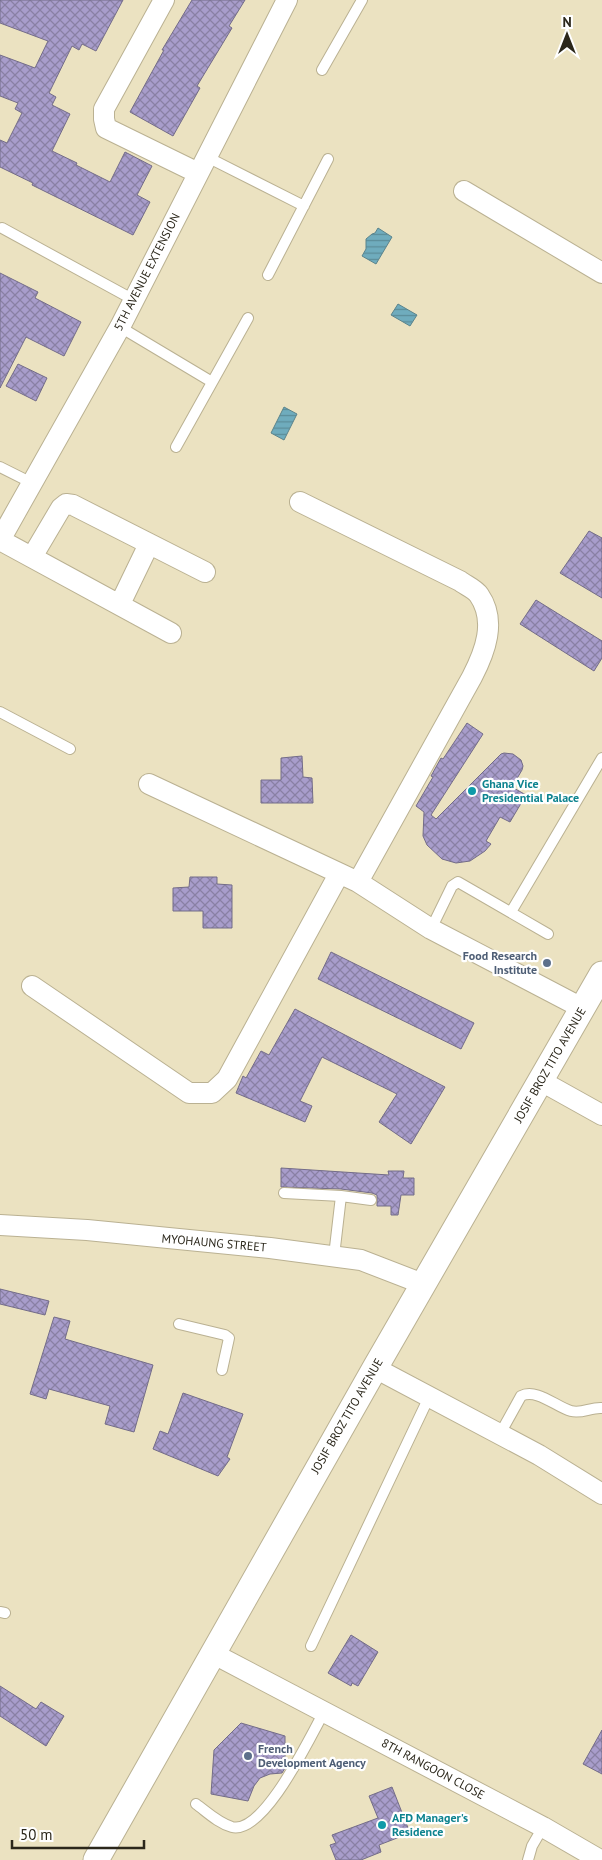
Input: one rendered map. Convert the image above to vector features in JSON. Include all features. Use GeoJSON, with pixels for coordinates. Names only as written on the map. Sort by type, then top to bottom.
{"type":"FeatureCollection","features":[{"type":"Feature","properties":{"kind":"street"},"geometry":{"type":"LineString","coordinates":[[164,0],[104,110],[106,128],[202,165]]}},
{"type":"Feature","properties":{"kind":"street","name":"5TH AVENUE EXTENSION"},"geometry":{"type":"LineString","coordinates":[[0,540],[120,327],[287,0]]}},
{"type":"Feature","properties":{"kind":"street"},"geometry":{"type":"LineString","coordinates":[[464,191],[602,273]]}},
{"type":"Feature","properties":{"kind":"street"},"geometry":{"type":"LineString","coordinates":[[300,502],[460,581],[478,594],[488,615],[487,639],[482,657],[358,882]]}},
{"type":"Feature","properties":{"kind":"street"},"geometry":{"type":"LineString","coordinates":[[32,557],[61,508],[66,504],[73,505],[206,572]]}},
{"type":"Feature","properties":{"kind":"street"},"geometry":{"type":"LineString","coordinates":[[0,540],[172,633]]}},
{"type":"Feature","properties":{"kind":"street"},"geometry":{"type":"LineString","coordinates":[[120,604],[149,544]]}},
{"type":"Feature","properties":{"kind":"street"},"geometry":{"type":"LineString","coordinates":[[149,784],[358,882],[431,929],[582,1008]]}},
{"type":"Feature","properties":{"kind":"street"},"geometry":{"type":"LineString","coordinates":[[32,986],[189,1093],[212,1093],[227,1079],[339,874]]}},
{"type":"Feature","properties":{"kind":"street","name":"JOSIF BROZ TITO AVENUE"},"geometry":{"type":"LineString","coordinates":[[96,1860],[212,1653],[602,974]]}},
{"type":"Feature","properties":{"kind":"street"},"geometry":{"type":"LineString","coordinates":[[541,1081],[602,1115]]}},
{"type":"Feature","properties":{"kind":"street","name":"MYOHAUNG STREET"},"geometry":{"type":"LineString","coordinates":[[0,1225],[87,1230],[334,1256],[361,1260],[423,1284]]}},
{"type":"Feature","properties":{"kind":"street"},"geometry":{"type":"LineString","coordinates":[[375,1368],[539,1455],[602,1494]]}},
{"type":"Feature","properties":{"kind":"street","name":"8TH RANGOON CLOSE"},"geometry":{"type":"LineString","coordinates":[[212,1653],[543,1827],[600,1860]]}},
{"type":"Feature","properties":{"kind":"lane"},"geometry":{"type":"LineString","coordinates":[[322,70],[362,0]]}},
{"type":"Feature","properties":{"kind":"lane"},"geometry":{"type":"LineString","coordinates":[[268,275],[328,158]]}},
{"type":"Feature","properties":{"kind":"lane"},"geometry":{"type":"LineString","coordinates":[[202,165],[304,206]]}},
{"type":"Feature","properties":{"kind":"lane"},"geometry":{"type":"LineString","coordinates":[[2,228],[134,300]]}},
{"type":"Feature","properties":{"kind":"lane"},"geometry":{"type":"LineString","coordinates":[[176,447],[248,318]]}},
{"type":"Feature","properties":{"kind":"lane"},"geometry":{"type":"LineString","coordinates":[[120,327],[212,382]]}},
{"type":"Feature","properties":{"kind":"lane"},"geometry":{"type":"LineString","coordinates":[[0,466],[32,483]]}},
{"type":"Feature","properties":{"kind":"lane"},"geometry":{"type":"LineString","coordinates":[[0,712],[70,748]]}},
{"type":"Feature","properties":{"kind":"lane"},"geometry":{"type":"LineString","coordinates":[[511,912],[602,758]]}},
{"type":"Feature","properties":{"kind":"lane"},"geometry":{"type":"LineString","coordinates":[[431,929],[452,886],[458,882],[548,934]]}},
{"type":"Feature","properties":{"kind":"lane"},"geometry":{"type":"LineString","coordinates":[[284,1193],[341,1196],[371,1200]]}},
{"type":"Feature","properties":{"kind":"lane"},"geometry":{"type":"LineString","coordinates":[[334,1256],[341,1196]]}},
{"type":"Feature","properties":{"kind":"lane"},"geometry":{"type":"LineString","coordinates":[[178,1324],[225,1335],[229,1338],[222,1370]]}},
{"type":"Feature","properties":{"kind":"lane"},"geometry":{"type":"LineString","coordinates":[[500,1434],[521,1396],[527,1393],[534,1394],[570,1411],[579,1413],[602,1408]]}},
{"type":"Feature","properties":{"kind":"lane"},"geometry":{"type":"LineString","coordinates":[[311,1646],[429,1397]]}},
{"type":"Feature","properties":{"kind":"lane"},"geometry":{"type":"LineString","coordinates":[[196,1804],[215,1818],[232,1827],[245,1826],[270,1804],[287,1779],[324,1712]]}},
{"type":"Feature","properties":{"kind":"lane"},"geometry":{"type":"LineString","coordinates":[[528,1860],[532,1846],[543,1827]]}},
{"type":"Feature","properties":{"kind":"water"},"geometry":{"type":"Polygon","coordinates":[[[378,228],[392,237],[376,264],[362,256],[366,249],[366,239],[375,233],[378,228]]]}},
{"type":"Feature","properties":{"kind":"water"},"geometry":{"type":"Polygon","coordinates":[[[398,304],[417,315],[410,326],[391,315],[398,304]]]}},
{"type":"Feature","properties":{"kind":"water"},"geometry":{"type":"Polygon","coordinates":[[[284,407],[297,414],[284,440],[271,433],[284,407]]]}},
{"type":"Feature","properties":{"kind":"building"},"geometry":{"type":"Polygon","coordinates":[[[0,0],[123,0],[96,51],[82,44],[79,50],[72,46],[49,93],[56,97],[52,105],[70,114],[52,151],[110,182],[125,152],[152,166],[137,195],[150,202],[133,235],[0,167],[0,140],[7,143],[22,113],[15,109],[18,103],[0,96],[0,55],[35,68],[48,41],[0,23],[0,0]]]}},
{"type":"Feature","properties":{"kind":"building"},"geometry":{"type":"Polygon","coordinates":[[[192,0],[245,0],[229,26],[232,28],[197,86],[200,88],[173,136],[130,112],[164,50],[162,50],[192,0]]]}},
{"type":"Feature","properties":{"kind":"building"},"geometry":{"type":"Polygon","coordinates":[[[0,273],[38,292],[35,298],[81,322],[64,356],[26,337],[0,388],[0,273]]]}},
{"type":"Feature","properties":{"kind":"building"},"geometry":{"type":"Polygon","coordinates":[[[18,364],[47,378],[36,401],[6,386],[18,364]]]}},
{"type":"Feature","properties":{"kind":"building"},"geometry":{"type":"Polygon","coordinates":[[[589,531],[602,538],[602,598],[560,573],[589,531]]]}},
{"type":"Feature","properties":{"kind":"building"},"geometry":{"type":"Polygon","coordinates":[[[536,600],[602,641],[602,658],[594,671],[520,624],[536,600]]]}},
{"type":"Feature","properties":{"kind":"building","name":"Ghana Vice Presidential Palace"},"geometry":{"type":"Polygon","coordinates":[[[467,723],[483,734],[431,815],[436,819],[504,753],[513,754],[521,760],[522,770],[512,787],[526,795],[510,822],[500,817],[486,841],[491,844],[485,851],[470,861],[456,863],[442,859],[427,845],[423,836],[424,812],[416,806],[433,777],[431,776],[441,758],[443,759],[467,723]]]}},
{"type":"Feature","properties":{"kind":"building"},"geometry":{"type":"Polygon","coordinates":[[[302,756],[303,777],[312,778],[313,803],[261,803],[261,780],[281,780],[281,758],[302,756]]]}},
{"type":"Feature","properties":{"kind":"building"},"geometry":{"type":"Polygon","coordinates":[[[190,877],[217,877],[217,884],[232,885],[232,928],[203,928],[203,911],[173,911],[173,888],[189,887],[190,877]]]}},
{"type":"Feature","properties":{"kind":"building"},"geometry":{"type":"Polygon","coordinates":[[[331,952],[474,1023],[461,1049],[318,979],[331,952]]]}},
{"type":"Feature","properties":{"kind":"building"},"geometry":{"type":"Polygon","coordinates":[[[295,1009],[445,1087],[411,1144],[379,1122],[397,1094],[322,1057],[300,1101],[312,1106],[305,1122],[236,1093],[243,1076],[246,1078],[261,1051],[269,1055],[295,1009]]]}},
{"type":"Feature","properties":{"kind":"building"},"geometry":{"type":"Polygon","coordinates":[[[281,1168],[389,1175],[388,1171],[404,1171],[403,1178],[414,1178],[414,1195],[401,1195],[398,1215],[391,1215],[391,1206],[377,1206],[377,1195],[372,1193],[341,1189],[281,1187],[281,1168]]]}},
{"type":"Feature","properties":{"kind":"building"},"geometry":{"type":"Polygon","coordinates":[[[0,1289],[49,1301],[45,1315],[0,1304],[0,1289]]]}},
{"type":"Feature","properties":{"kind":"building"},"geometry":{"type":"Polygon","coordinates":[[[54,1317],[70,1321],[65,1339],[153,1365],[134,1432],[105,1424],[110,1406],[49,1389],[46,1399],[30,1394],[54,1317]]]}},
{"type":"Feature","properties":{"kind":"building"},"geometry":{"type":"Polygon","coordinates":[[[183,1393],[243,1414],[227,1457],[230,1459],[218,1476],[153,1449],[160,1431],[168,1434],[183,1393]]]}},
{"type":"Feature","properties":{"kind":"building"},"geometry":{"type":"Polygon","coordinates":[[[351,1635],[378,1652],[358,1686],[352,1683],[351,1686],[328,1673],[351,1635]]]}},
{"type":"Feature","properties":{"kind":"building"},"geometry":{"type":"Polygon","coordinates":[[[0,1686],[36,1709],[41,1702],[64,1716],[46,1746],[0,1716],[0,1686]]]}},
{"type":"Feature","properties":{"kind":"building"},"geometry":{"type":"Polygon","coordinates":[[[241,1723],[285,1736],[285,1768],[282,1773],[270,1774],[260,1778],[254,1786],[248,1801],[211,1794],[214,1750],[241,1723]]]}},
{"type":"Feature","properties":{"kind":"building"},"geometry":{"type":"Polygon","coordinates":[[[602,1730],[602,1774],[583,1764],[602,1730]]]}},
{"type":"Feature","properties":{"kind":"building","name":"AFD Manager's Residence"},"geometry":{"type":"Polygon","coordinates":[[[392,1787],[410,1833],[379,1845],[381,1852],[361,1860],[336,1860],[330,1845],[336,1843],[332,1835],[378,1818],[369,1796],[392,1787]]]}},
{"type":"Feature","properties":{"kind":"place","name":"Ghana Vice Presidential Palace"},"geometry":{"type":"Point","coordinates":[472,791]}},
{"type":"Feature","properties":{"kind":"place","name":"Food Research Institute"},"geometry":{"type":"Point","coordinates":[547,963]}},
{"type":"Feature","properties":{"kind":"place","name":"French Development Agency"},"geometry":{"type":"Point","coordinates":[248,1756]}},
{"type":"Feature","properties":{"kind":"place","name":"AFD Manager's Residence"},"geometry":{"type":"Point","coordinates":[382,1825]}}]}
